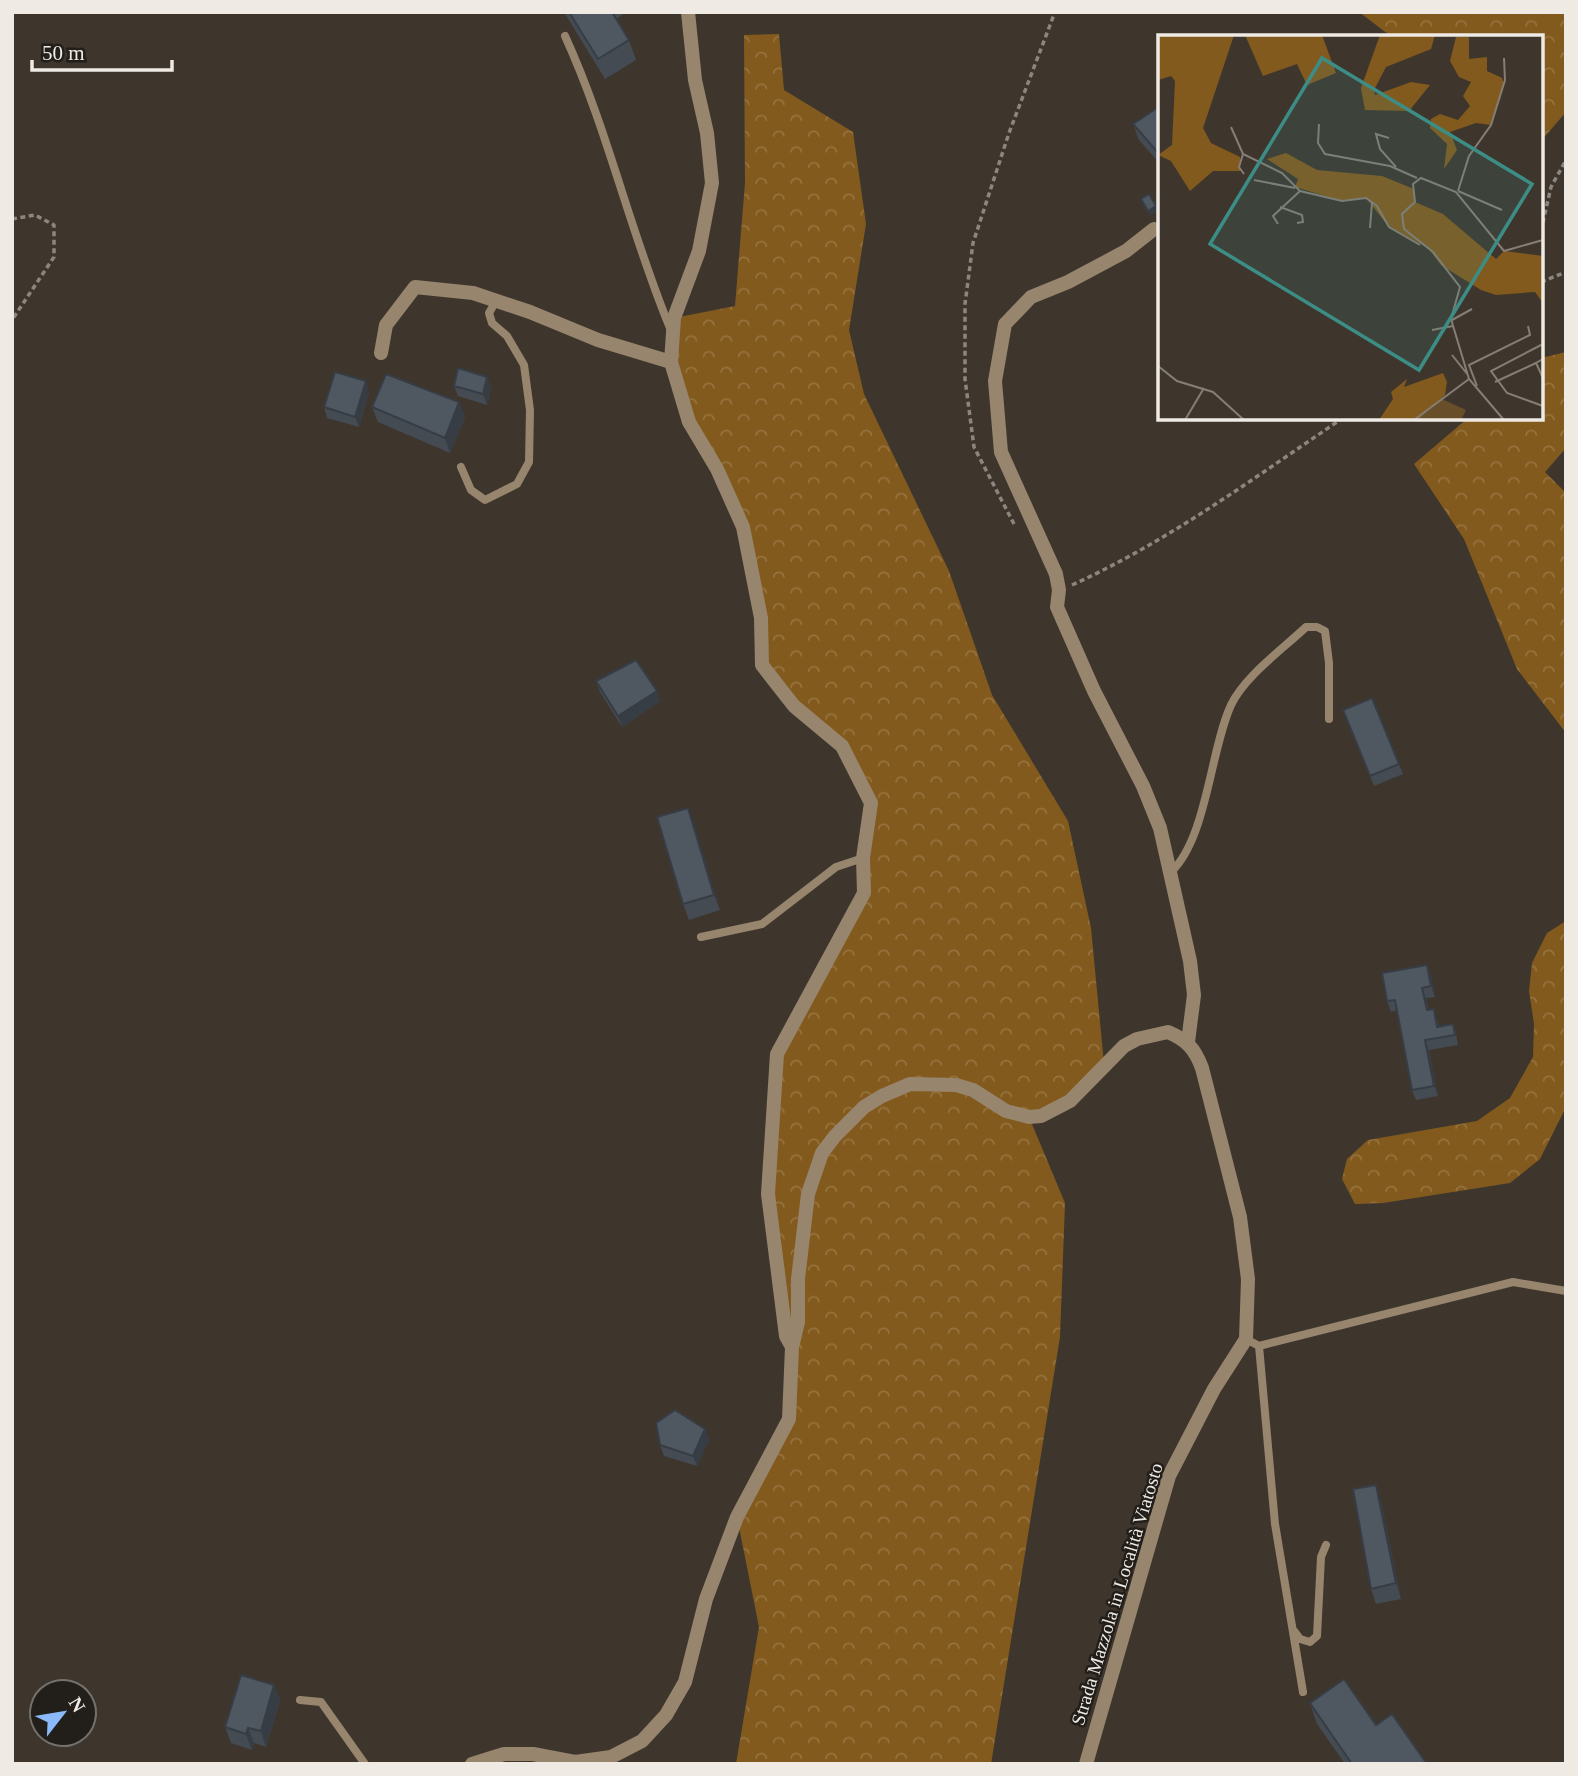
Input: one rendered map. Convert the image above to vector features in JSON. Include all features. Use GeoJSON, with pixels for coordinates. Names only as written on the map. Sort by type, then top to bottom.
{"type":"FeatureCollection","features":[{"type":"Feature","properties":{"kind":"street"},"geometry":{"type":"LineString","coordinates":[[688,12],[695,80],[707,133],[712,183],[699,251],[674,318],[671,362],[689,422],[717,469],[743,527],[761,618],[762,665],[794,706],[842,746],[871,803],[863,858],[864,893],[777,1054],[768,1194],[786,1336],[792,1347]]}},
{"type":"Feature","properties":{"kind":"street"},"geometry":{"type":"LineString","coordinates":[[1154,229],[1126,251],[1068,282],[1031,297],[1005,324],[995,381],[1001,452],[1056,574],[1059,590],[1057,607],[1094,691],[1143,786],[1160,828],[1190,961],[1194,995],[1188,1042]]}},
{"type":"Feature","properties":{"kind":"street"},"geometry":{"type":"LineString","coordinates":[[381,354],[386,324],[415,287],[473,293],[598,340],[671,362]]}},
{"type":"Feature","properties":{"kind":"street"},"geometry":{"type":"LineString","coordinates":[[472,1764],[504,1754],[533,1754],[575,1762],[611,1758],[642,1741],[666,1716],[685,1682],[706,1598],[737,1517],[789,1419],[792,1347],[798,1322],[799,1265],[808,1194],[822,1153],[864,1107],[882,1096],[910,1084],[938,1083],[973,1090],[1006,1111],[1029,1117],[1041,1116],[1070,1101],[1104,1064],[1124,1046],[1137,1039],[1168,1031],[1188,1042],[1202,1068],[1240,1217],[1253,1342]]}},
{"type":"Feature","properties":{"kind":"street","name":"Strada Mazzola in Località Viatosto"},"geometry":{"type":"LineString","coordinates":[[1086,1764],[1169,1476],[1214,1388],[1253,1342]]}},
{"type":"Feature","properties":{"kind":"lane"},"geometry":{"type":"LineString","coordinates":[[565,36],[585,80],[650,281],[673,334]]}},
{"type":"Feature","properties":{"kind":"lane"},"geometry":{"type":"LineString","coordinates":[[461,467],[471,490],[485,500],[517,484],[529,462],[530,410],[524,365],[507,336],[492,323],[489,313],[496,301]]}},
{"type":"Feature","properties":{"kind":"lane"},"geometry":{"type":"LineString","coordinates":[[1171,872],[1180,863],[1197,824],[1215,753],[1232,703],[1251,679],[1306,627],[1317,627],[1325,631],[1329,663],[1329,719]]}},
{"type":"Feature","properties":{"kind":"lane"},"geometry":{"type":"LineString","coordinates":[[701,937],[762,924],[836,867],[863,858]]}},
{"type":"Feature","properties":{"kind":"lane"},"geometry":{"type":"LineString","coordinates":[[1303,1692],[1275,1524],[1253,1342],[1513,1282],[1566,1291]]}},
{"type":"Feature","properties":{"kind":"lane"},"geometry":{"type":"LineString","coordinates":[[1293,1629],[1300,1639],[1310,1642],[1317,1636],[1321,1557],[1326,1545]]}},
{"type":"Feature","properties":{"kind":"lane"},"geometry":{"type":"LineString","coordinates":[[300,1700],[321,1702],[365,1764]]}},
{"type":"Feature","properties":{"kind":"path"},"geometry":{"type":"LineString","coordinates":[[1543,222],[1551,187],[1566,160]]}},
{"type":"Feature","properties":{"kind":"path"},"geometry":{"type":"LineString","coordinates":[[12,219],[35,215],[54,225],[54,257],[12,320]]}},
{"type":"Feature","properties":{"kind":"path"},"geometry":{"type":"LineString","coordinates":[[1543,281],[1566,272]]}},
{"type":"Feature","properties":{"kind":"path"},"geometry":{"type":"LineString","coordinates":[[1059,590],[1120,563],[1213,506],[1340,420]]}},
{"type":"Feature","properties":{"kind":"green space"},"geometry":{"type":"Polygon","coordinates":[[[1359,12],[1566,12],[1566,112],[1543,139],[1543,35],[1389,35],[1359,12]]]}},
{"type":"Feature","properties":{"kind":"green space"},"geometry":{"type":"Polygon","coordinates":[[[779,34],[784,90],[853,132],[866,224],[849,330],[864,394],[949,571],[992,695],[1068,821],[1091,928],[1104,1064],[1089,1084],[1029,1117],[1065,1203],[1060,1337],[991,1764],[736,1764],[759,1627],[737,1517],[789,1419],[793,1369],[769,1199],[777,1054],[864,893],[871,804],[842,746],[762,665],[743,527],[689,422],[671,362],[674,318],[735,306],[745,183],[744,35],[779,34]]]}},
{"type":"Feature","properties":{"kind":"green space"},"geometry":{"type":"Polygon","coordinates":[[[1566,352],[1566,448],[1545,472],[1566,493],[1566,733],[1517,669],[1464,539],[1414,464],[1466,420],[1543,420],[1543,358],[1566,352]]]}},
{"type":"Feature","properties":{"kind":"green space"},"geometry":{"type":"Polygon","coordinates":[[[1566,921],[1566,1107],[1540,1159],[1510,1183],[1383,1203],[1355,1204],[1342,1179],[1347,1159],[1368,1140],[1477,1121],[1510,1098],[1533,1057],[1534,1024],[1529,991],[1532,963],[1547,933],[1566,921]]]}},
{"type":"Feature","properties":{"kind":"building"},"geometry":{"type":"Polygon","coordinates":[[[569,12],[612,12],[629,40],[598,59],[569,12]]]}},
{"type":"Feature","properties":{"kind":"building"},"geometry":{"type":"Polygon","coordinates":[[[1158,107],[1158,153],[1133,124],[1158,107]]]}},
{"type":"Feature","properties":{"kind":"building"},"geometry":{"type":"Polygon","coordinates":[[[1149,194],[1156,206],[1148,211],[1141,199],[1149,194]]]}},
{"type":"Feature","properties":{"kind":"building"},"geometry":{"type":"Polygon","coordinates":[[[458,368],[487,377],[483,394],[454,386],[458,368]]]}},
{"type":"Feature","properties":{"kind":"building"},"geometry":{"type":"Polygon","coordinates":[[[335,372],[366,381],[355,417],[324,407],[335,372]]]}},
{"type":"Feature","properties":{"kind":"building"},"geometry":{"type":"Polygon","coordinates":[[[386,374],[459,402],[445,438],[372,407],[386,374]]]}},
{"type":"Feature","properties":{"kind":"building"},"geometry":{"type":"Polygon","coordinates":[[[636,660],[657,691],[618,716],[596,681],[636,660]]]}},
{"type":"Feature","properties":{"kind":"building"},"geometry":{"type":"Polygon","coordinates":[[[1372,698],[1399,764],[1370,776],[1343,710],[1372,698]]]}},
{"type":"Feature","properties":{"kind":"building"},"geometry":{"type":"Polygon","coordinates":[[[688,808],[714,895],[683,904],[657,817],[688,808]]]}},
{"type":"Feature","properties":{"kind":"building"},"geometry":{"type":"Polygon","coordinates":[[[1427,965],[1431,986],[1422,988],[1427,1010],[1434,1009],[1437,1027],[1453,1024],[1455,1035],[1425,1040],[1434,1086],[1412,1090],[1395,1000],[1387,1001],[1382,973],[1427,965]]]}},
{"type":"Feature","properties":{"kind":"building"},"geometry":{"type":"Polygon","coordinates":[[[675,1410],[705,1429],[693,1456],[660,1445],[656,1423],[675,1410]]]}},
{"type":"Feature","properties":{"kind":"building"},"geometry":{"type":"Polygon","coordinates":[[[1376,1485],[1396,1583],[1371,1589],[1353,1489],[1376,1485]]]}},
{"type":"Feature","properties":{"kind":"building"},"geometry":{"type":"Polygon","coordinates":[[[241,1675],[274,1685],[261,1731],[248,1728],[246,1734],[225,1727],[241,1675]]]}},
{"type":"Feature","properties":{"kind":"building"},"geometry":{"type":"Polygon","coordinates":[[[1344,1679],[1376,1725],[1392,1714],[1427,1764],[1352,1764],[1310,1703],[1344,1679]]]}}]}
